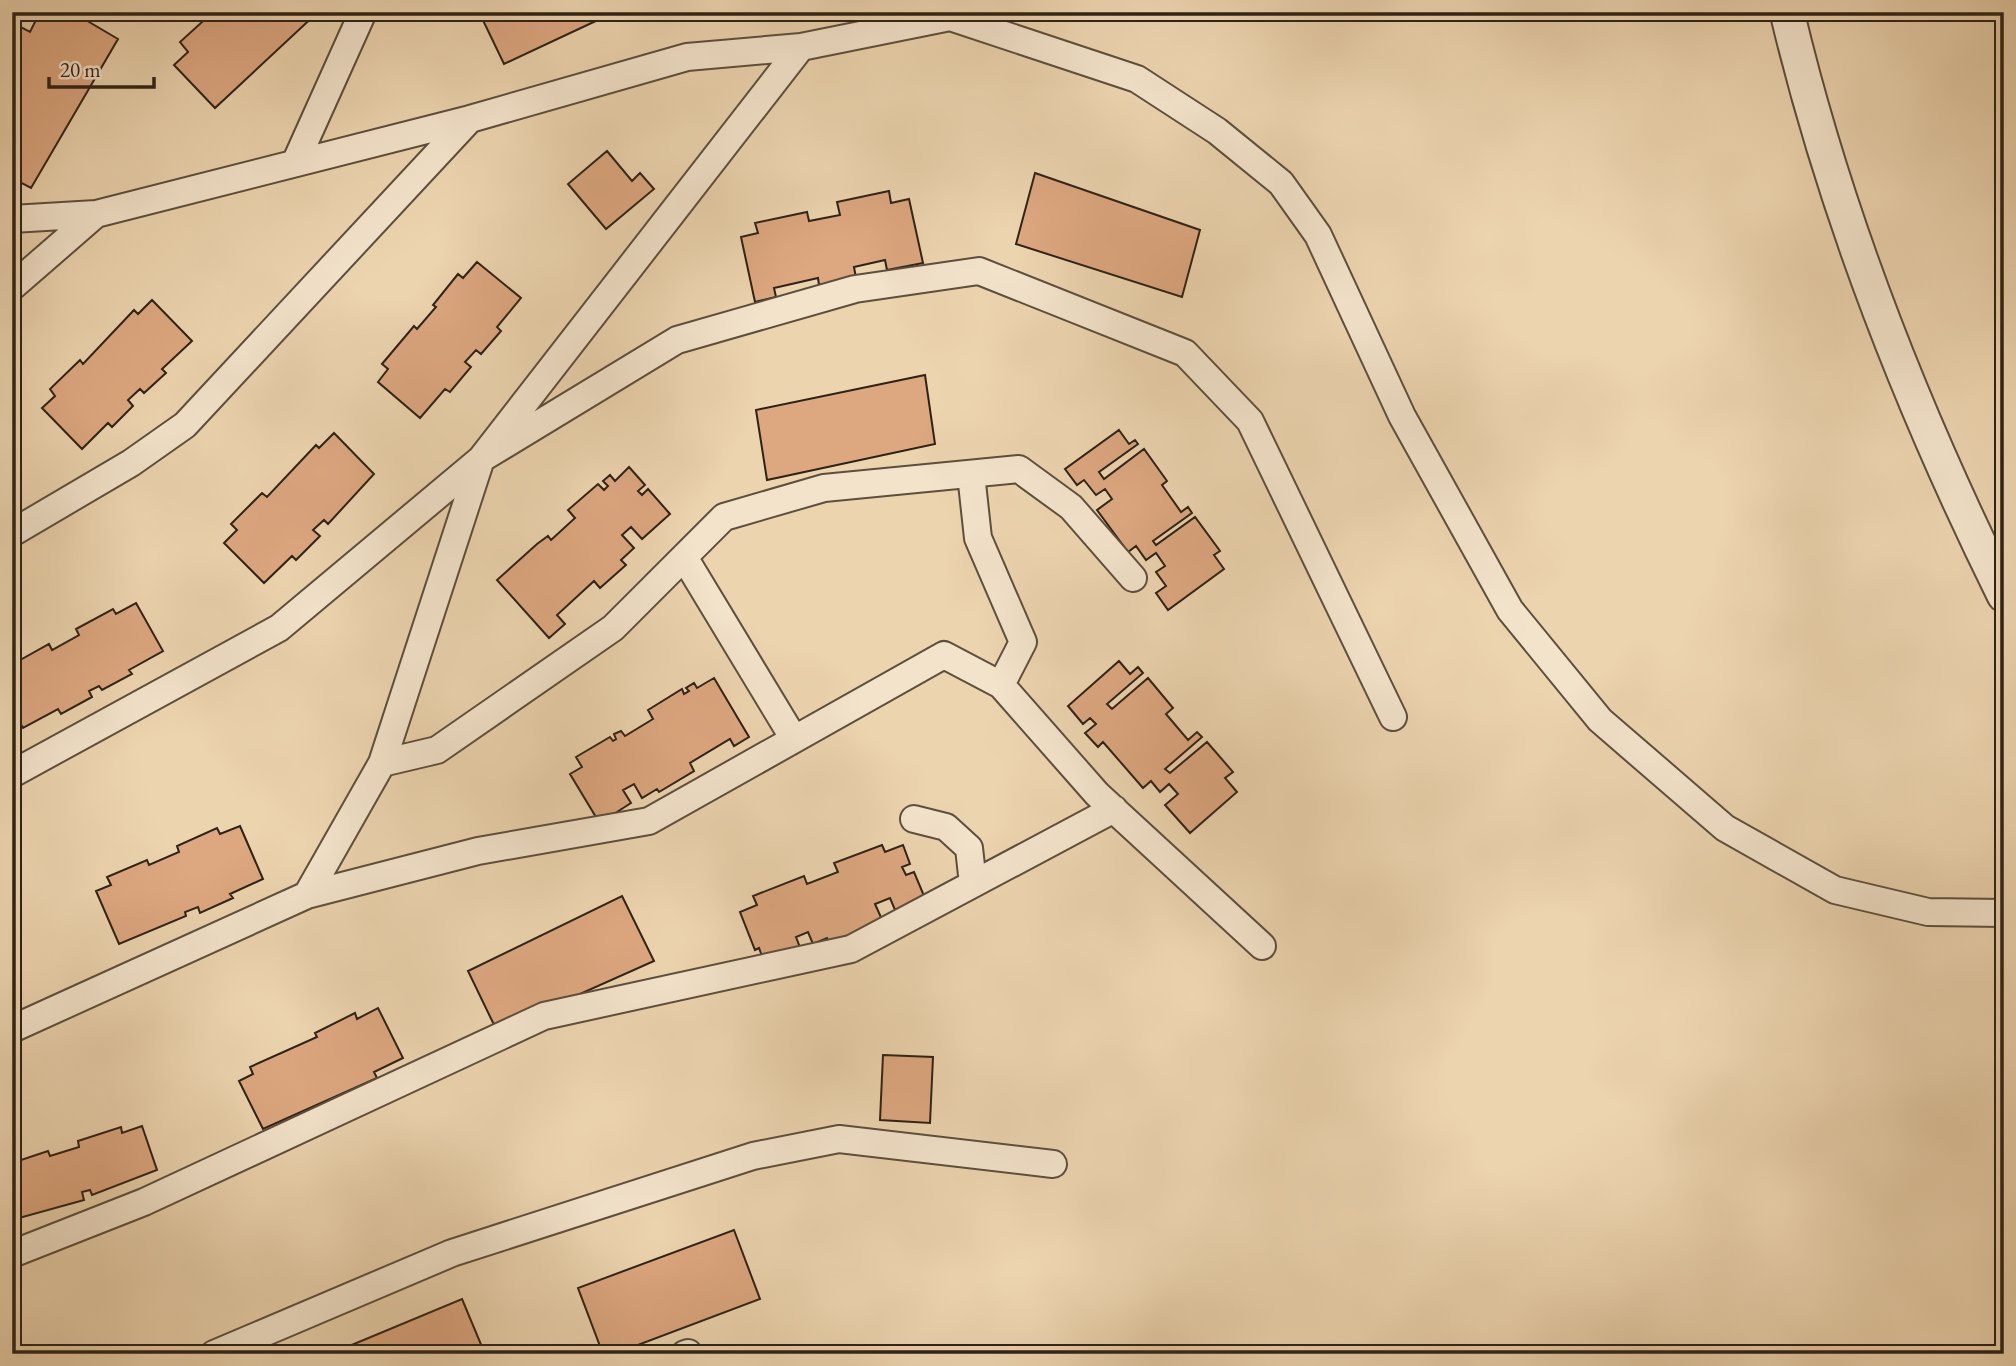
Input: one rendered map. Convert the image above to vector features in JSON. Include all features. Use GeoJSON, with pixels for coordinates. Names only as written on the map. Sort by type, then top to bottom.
{"type":"FeatureCollection","features":[{"type":"Feature","properties":{"kind":"street"},"geometry":{"type":"LineString","coordinates":[[296,161],[363,12]]}},
{"type":"Feature","properties":{"kind":"street"},"geometry":{"type":"LineString","coordinates":[[1787,12],[1811,111],[1895,354],[2004,595]]}},
{"type":"Feature","properties":{"kind":"street"},"geometry":{"type":"LineString","coordinates":[[12,219],[96,214],[296,161],[470,119],[687,57],[801,47],[950,17],[1138,79],[1217,131],[1281,183],[1318,235],[1402,416],[1510,610],[1600,720],[1725,828],[1835,890],[1928,912],[2004,913]]}},
{"type":"Feature","properties":{"kind":"street"},"geometry":{"type":"LineString","coordinates":[[307,895],[382,763],[481,459],[801,47]]}},
{"type":"Feature","properties":{"kind":"street"},"geometry":{"type":"LineString","coordinates":[[12,533],[131,463],[185,425],[470,119]]}},
{"type":"Feature","properties":{"kind":"street"},"geometry":{"type":"LineString","coordinates":[[12,287],[96,214]]}},
{"type":"Feature","properties":{"kind":"street"},"geometry":{"type":"LineString","coordinates":[[12,774],[279,628],[481,459],[677,340],[855,289],[979,271],[1185,353],[1250,421],[1393,717]]}},
{"type":"Feature","properties":{"kind":"street"},"geometry":{"type":"LineString","coordinates":[[382,763],[437,750],[613,628],[724,517],[824,488],[1019,469],[1071,507],[1133,578]]}},
{"type":"Feature","properties":{"kind":"street"},"geometry":{"type":"LineString","coordinates":[[971,474],[978,538],[1023,642],[1000,685]]}},
{"type":"Feature","properties":{"kind":"street"},"geometry":{"type":"LineString","coordinates":[[684,557],[794,739]]}},
{"type":"Feature","properties":{"kind":"street"},"geometry":{"type":"LineString","coordinates":[[12,1029],[307,895],[478,851],[649,821],[943,655],[1000,685],[1114,809],[1262,946]]}},
{"type":"Feature","properties":{"kind":"street"},"geometry":{"type":"LineString","coordinates":[[12,1254],[144,1202],[544,1016],[851,948],[1114,809]]}},
{"type":"Feature","properties":{"kind":"street"},"geometry":{"type":"LineString","coordinates":[[914,819],[946,827],[969,848],[973,884]]}},
{"type":"Feature","properties":{"kind":"street"},"geometry":{"type":"LineString","coordinates":[[214,1354],[452,1252],[753,1156],[839,1139],[1053,1164]]}},
{"type":"Feature","properties":{"kind":"building"},"geometry":{"type":"Polygon","coordinates":[[[40,12],[72,12],[118,39],[31,188],[12,178],[12,34],[17,25],[30,32],[40,12]]]}},
{"type":"Feature","properties":{"kind":"building"},"geometry":{"type":"Polygon","coordinates":[[[213,12],[220,17],[225,12],[318,12],[215,108],[174,65],[188,52],[180,42],[213,12]]]}},
{"type":"Feature","properties":{"kind":"building"},"geometry":{"type":"Polygon","coordinates":[[[479,12],[615,12],[504,64],[479,12]]]}},
{"type":"Feature","properties":{"kind":"building"},"geometry":{"type":"Polygon","coordinates":[[[607,151],[632,181],[640,173],[654,189],[606,229],[568,184],[607,151]]]}},
{"type":"Feature","properties":{"kind":"building"},"geometry":{"type":"Polygon","coordinates":[[[1035,173],[1200,230],[1182,297],[1016,244],[1035,173]]]}},
{"type":"Feature","properties":{"kind":"building"},"geometry":{"type":"Polygon","coordinates":[[[889,191],[891,203],[909,199],[923,263],[887,270],[885,260],[854,267],[856,278],[819,285],[818,278],[774,288],[776,297],[755,302],[741,237],[758,233],[755,223],[807,212],[809,221],[840,215],[837,202],[889,191]]]}},
{"type":"Feature","properties":{"kind":"building"},"geometry":{"type":"Polygon","coordinates":[[[477,262],[521,298],[497,327],[501,331],[481,354],[476,350],[465,362],[471,367],[450,392],[445,389],[420,418],[378,382],[388,369],[382,364],[414,326],[417,329],[436,307],[433,305],[458,274],[463,278],[477,262]]]}},
{"type":"Feature","properties":{"kind":"building"},"geometry":{"type":"Polygon","coordinates":[[[152,300],[192,341],[162,369],[166,373],[144,393],[140,389],[128,400],[133,406],[112,427],[108,423],[82,449],[42,408],[55,396],[50,389],[80,360],[83,364],[134,310],[138,314],[152,300]]]}},
{"type":"Feature","properties":{"kind":"building"},"geometry":{"type":"Polygon","coordinates":[[[925,375],[935,444],[767,480],[756,410],[925,375]]]}},
{"type":"Feature","properties":{"kind":"building"},"geometry":{"type":"Polygon","coordinates":[[[1119,430],[1129,444],[1135,440],[1138,444],[1099,472],[1104,479],[1144,449],[1167,481],[1162,485],[1181,512],[1188,507],[1192,513],[1153,541],[1156,545],[1195,517],[1220,551],[1214,555],[1224,569],[1168,610],[1156,593],[1166,586],[1156,572],[1165,566],[1156,553],[1146,560],[1136,546],[1128,552],[1097,510],[1112,499],[1105,489],[1096,495],[1084,480],[1077,485],[1065,469],[1119,430]]]}},
{"type":"Feature","properties":{"kind":"building"},"geometry":{"type":"Polygon","coordinates":[[[334,433],[374,474],[328,524],[324,520],[313,530],[320,536],[296,560],[292,556],[264,583],[224,543],[237,530],[231,524],[262,493],[267,497],[316,445],[319,448],[334,433]]]}},
{"type":"Feature","properties":{"kind":"building"},"geometry":{"type":"Polygon","coordinates":[[[629,467],[645,485],[638,491],[642,495],[648,489],[670,514],[642,539],[631,527],[622,535],[634,548],[621,560],[626,565],[600,588],[594,581],[557,615],[565,624],[549,638],[497,580],[537,544],[548,536],[551,540],[575,518],[568,510],[598,484],[604,490],[608,486],[603,481],[610,475],[615,481],[629,467]]]}},
{"type":"Feature","properties":{"kind":"building"},"geometry":{"type":"Polygon","coordinates":[[[136,603],[163,651],[129,670],[132,674],[102,690],[99,686],[89,691],[92,697],[61,714],[58,709],[23,728],[12,708],[12,675],[18,672],[13,664],[49,644],[52,650],[79,635],[76,629],[113,609],[116,614],[136,603]]]}},
{"type":"Feature","properties":{"kind":"building"},"geometry":{"type":"Polygon","coordinates":[[[1119,661],[1130,674],[1138,667],[1143,673],[1107,704],[1112,709],[1148,678],[1173,708],[1166,714],[1188,740],[1197,732],[1202,737],[1165,769],[1170,773],[1207,742],[1233,772],[1225,778],[1237,792],[1190,833],[1165,805],[1178,794],[1169,784],[1160,792],[1151,781],[1143,788],[1103,742],[1098,747],[1085,733],[1096,724],[1090,718],[1083,724],[1068,706],[1119,661]]]}},
{"type":"Feature","properties":{"kind":"building"},"geometry":{"type":"Polygon","coordinates":[[[714,678],[749,737],[734,746],[730,739],[690,763],[694,771],[659,792],[657,789],[642,798],[634,784],[623,790],[631,803],[617,812],[620,816],[602,827],[570,774],[582,767],[576,757],[610,737],[613,741],[616,739],[614,734],[621,731],[625,736],[653,719],[648,710],[682,689],[684,694],[689,691],[686,688],[694,683],[697,688],[714,678]]]}},
{"type":"Feature","properties":{"kind":"building"},"geometry":{"type":"Polygon","coordinates":[[[240,826],[263,879],[230,894],[233,898],[200,913],[198,907],[185,912],[186,916],[119,944],[96,891],[111,885],[107,877],[147,860],[149,865],[179,852],[177,846],[217,828],[220,834],[240,826]]]}},
{"type":"Feature","properties":{"kind":"building"},"geometry":{"type":"Polygon","coordinates":[[[882,845],[885,852],[903,845],[910,864],[902,867],[906,875],[914,872],[927,903],[907,911],[905,906],[895,910],[890,898],[875,904],[884,924],[830,946],[827,938],[813,944],[808,932],[796,937],[801,950],[766,967],[759,948],[755,950],[740,912],[757,905],[753,896],[804,876],[807,884],[838,872],[834,863],[882,845]]]}},
{"type":"Feature","properties":{"kind":"building"},"geometry":{"type":"Polygon","coordinates":[[[622,896],[654,961],[497,1031],[468,971],[622,896]]]}},
{"type":"Feature","properties":{"kind":"building"},"geometry":{"type":"Polygon","coordinates":[[[378,1008],[403,1058],[374,1072],[377,1078],[263,1129],[239,1081],[253,1074],[250,1067],[317,1037],[315,1033],[355,1013],[357,1019],[378,1008]]]}},
{"type":"Feature","properties":{"kind":"building"},"geometry":{"type":"Polygon","coordinates":[[[883,1055],[933,1057],[930,1123],[880,1120],[883,1055]]]}},
{"type":"Feature","properties":{"kind":"building"},"geometry":{"type":"Polygon","coordinates":[[[142,1126],[157,1170],[92,1195],[90,1190],[82,1192],[84,1200],[12,1220],[12,1163],[48,1151],[50,1156],[79,1147],[78,1141],[121,1127],[122,1133],[142,1126]]]}},
{"type":"Feature","properties":{"kind":"building"},"geometry":{"type":"Polygon","coordinates":[[[734,1230],[760,1299],[614,1354],[603,1354],[578,1288],[734,1230]]]}},
{"type":"Feature","properties":{"kind":"building"},"geometry":{"type":"Polygon","coordinates":[[[462,1299],[485,1354],[330,1354],[462,1299]]]}}]}
